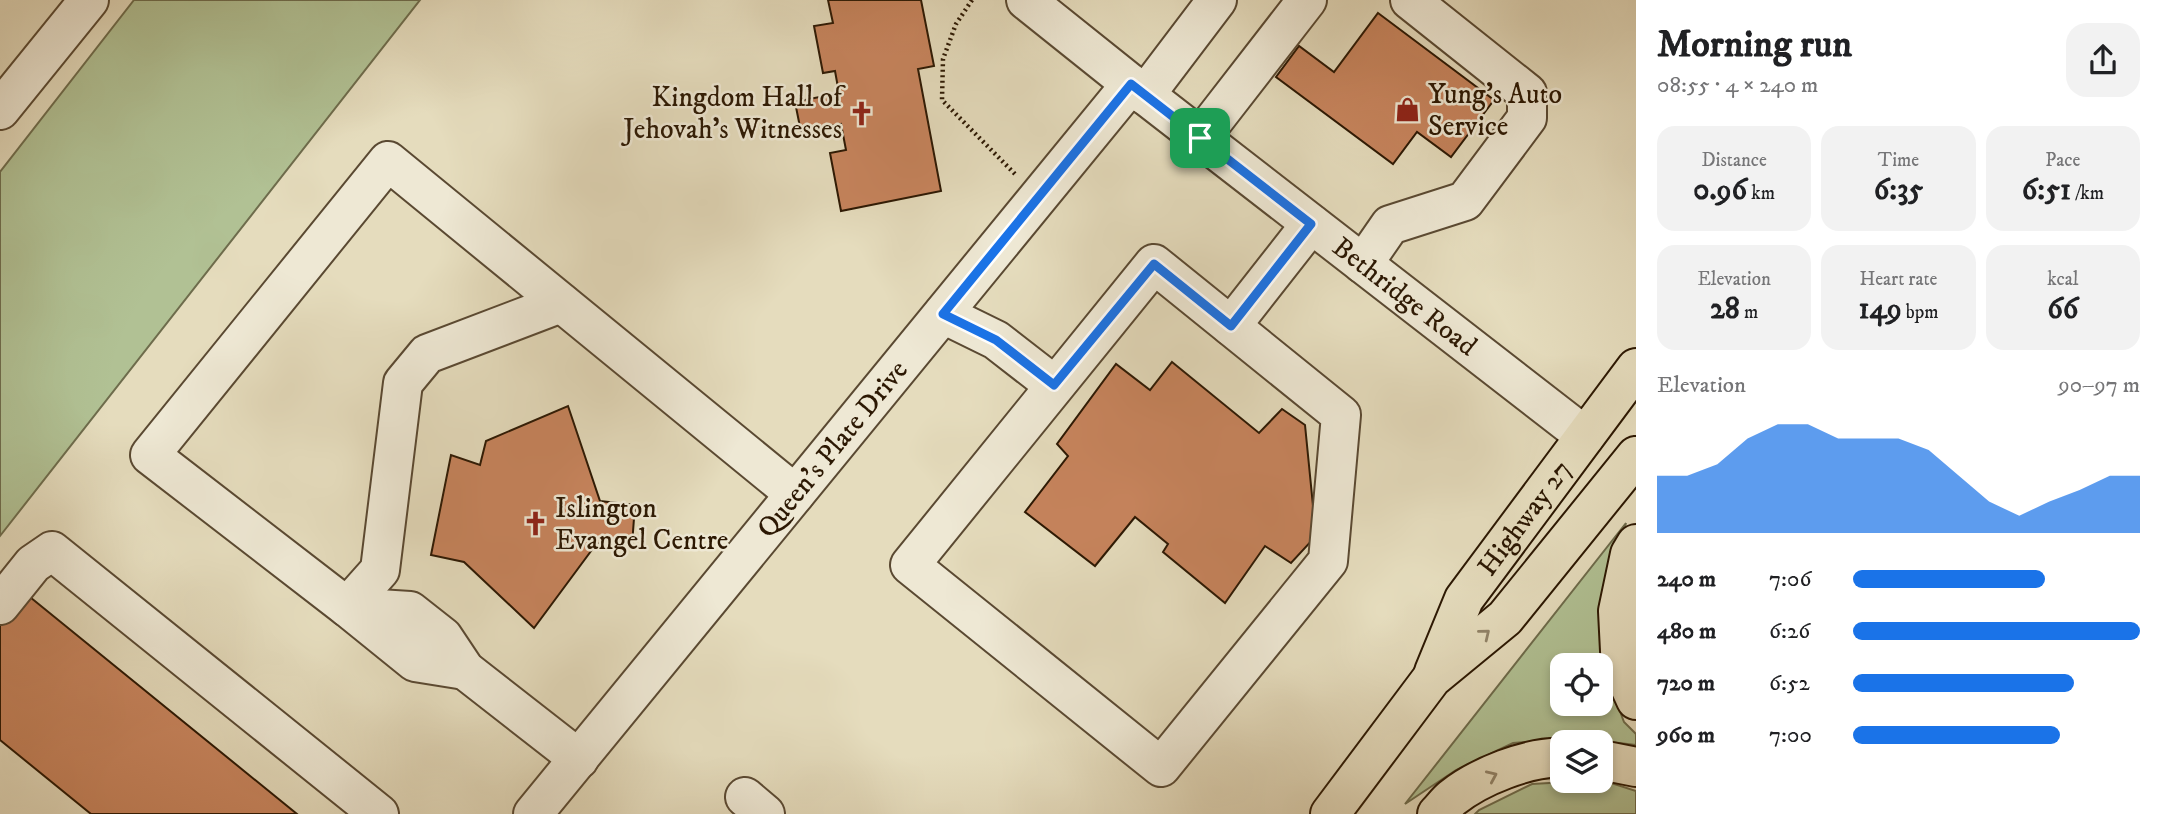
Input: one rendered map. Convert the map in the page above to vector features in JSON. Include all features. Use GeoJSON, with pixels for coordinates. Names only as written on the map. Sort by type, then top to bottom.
{"type":"FeatureCollection","features":[{"type":"Feature","properties":{"kind":"main road","name":"Highway 27"},"geometry":{"type":"LineString","coordinates":[[1432,678],[1464,599],[1635,369]]}},
{"type":"Feature","properties":{"kind":"main road","name":"Highway 27"},"geometry":{"type":"LineString","coordinates":[[1330,814],[1432,678],[1505,618],[1636,456]]}},
{"type":"Feature","properties":{"kind":"main road"},"geometry":{"type":"LineString","coordinates":[[1636,544],[1630,554],[1618,611],[1620,651],[1636,700]]}},
{"type":"Feature","properties":{"kind":"main road"},"geometry":{"type":"LineString","coordinates":[[1437,814],[1453,797],[1485,778],[1521,764],[1550,758]]}},
{"type":"Feature","properties":{"kind":"main road"},"geometry":{"type":"LineString","coordinates":[[1613,762],[1636,767]]}},
{"type":"Feature","properties":{"kind":"street"},"geometry":{"type":"LineString","coordinates":[[0,110],[89,0]]}},
{"type":"Feature","properties":{"kind":"street","name":"Bethridge Road"},"geometry":{"type":"LineString","coordinates":[[1026,0],[1585,436]]}},
{"type":"Feature","properties":{"kind":"street","name":"Queen's Plate Drive"},"geometry":{"type":"LineString","coordinates":[[533,814],[1039,197],[1217,0]]}},
{"type":"Feature","properties":{"kind":"street"},"geometry":{"type":"LineString","coordinates":[[1200,138],[1307,0]]}},
{"type":"Feature","properties":{"kind":"street"},"geometry":{"type":"LineString","coordinates":[[1363,264],[1390,225],[1465,201],[1527,118],[1527,93],[1410,0]]}},
{"type":"Feature","properties":{"kind":"street"},"geometry":{"type":"LineString","coordinates":[[579,759],[465,670],[443,637],[410,611],[347,607],[150,455],[388,162],[795,494]]}},
{"type":"Feature","properties":{"kind":"street"},"geometry":{"type":"LineString","coordinates":[[1231,326],[1311,224]]}},
{"type":"Feature","properties":{"kind":"street"},"geometry":{"type":"LineString","coordinates":[[1154,264],[1341,415],[1328,561],[1161,767],[910,565],[1054,385],[1154,264]]}},
{"type":"Feature","properties":{"kind":"street"},"geometry":{"type":"LineString","coordinates":[[347,607],[380,570],[403,383],[427,354],[561,303]]}},
{"type":"Feature","properties":{"kind":"street"},"geometry":{"type":"LineString","coordinates":[[943,314],[996,340],[1054,385]]}},
{"type":"Feature","properties":{"kind":"street"},"geometry":{"type":"LineString","coordinates":[[0,605],[33,564],[52,551],[379,814]]}},
{"type":"Feature","properties":{"kind":"path"},"geometry":{"type":"LineString","coordinates":[[972,0],[956,24],[943,59],[942,100],[1039,197]]}},
{"type":"Feature","properties":{"kind":"green space"},"geometry":{"type":"Polygon","coordinates":[[[134,0],[420,0],[0,536],[0,172],[134,0]]]}},
{"type":"Feature","properties":{"kind":"green space"},"geometry":{"type":"Polygon","coordinates":[[[1626,523],[1599,615],[1602,653],[1550,653],[1550,716],[1613,716],[1613,693],[1624,722],[1636,734],[1636,745],[1613,742],[1613,730],[1550,730],[1550,740],[1513,743],[1456,770],[1405,804],[1626,523]]]}},
{"type":"Feature","properties":{"kind":"green space"},"geometry":{"type":"Polygon","coordinates":[[[1550,783],[1550,793],[1613,793],[1613,784],[1636,791],[1636,814],[1475,814],[1532,784],[1550,783]]]}},
{"type":"Feature","properties":{"kind":"building","name":"Kingdom Hall of Jehovah's Witnesses"},"geometry":{"type":"Polygon","coordinates":[[[828,0],[921,0],[934,66],[918,69],[941,191],[841,211],[830,153],[846,150],[841,124],[801,132],[795,102],[839,93],[835,71],[823,73],[814,26],[833,23],[828,0]]]}},
{"type":"Feature","properties":{"kind":"building"},"geometry":{"type":"Polygon","coordinates":[[[1378,13],[1494,100],[1451,157],[1417,132],[1393,164],[1276,77],[1299,46],[1334,72],[1378,13]]]}},
{"type":"Feature","properties":{"kind":"building"},"geometry":{"type":"Polygon","coordinates":[[[1172,362],[1259,433],[1282,409],[1305,425],[1316,536],[1291,563],[1265,546],[1225,603],[1163,552],[1168,544],[1135,517],[1095,566],[1025,512],[1068,456],[1057,444],[1116,364],[1150,390],[1172,362]]]}},
{"type":"Feature","properties":{"kind":"building","name":"Islington Evangel Centre"},"geometry":{"type":"Polygon","coordinates":[[[568,406],[600,501],[635,505],[632,545],[597,543],[534,628],[464,562],[431,555],[451,455],[480,465],[486,441],[568,406]]]}},
{"type":"Feature","properties":{"kind":"building"},"geometry":{"type":"Polygon","coordinates":[[[25,593],[297,814],[91,814],[0,740],[0,624],[25,593]]]}},
{"type":"Feature","properties":{"kind":"place","name":"Yung’s Auto Service"},"geometry":{"type":"Point","coordinates":[1408,110]}},
{"type":"Feature","properties":{"kind":"place","name":"Kingdom Hall of Jehovah's Witnesses"},"geometry":{"type":"Point","coordinates":[862,113]}},
{"type":"Feature","properties":{"kind":"place","name":"Islington Evangel Centre"},"geometry":{"type":"Point","coordinates":[535,524]}},
{"type":"Feature","properties":{"kind":"route"},"geometry":{"type":"LineString","coordinates":[[1131,84],[1200,138],[1311,224],[1231,326],[1154,264],[1054,385],[996,340],[943,314],[1131,84]]}}]}
